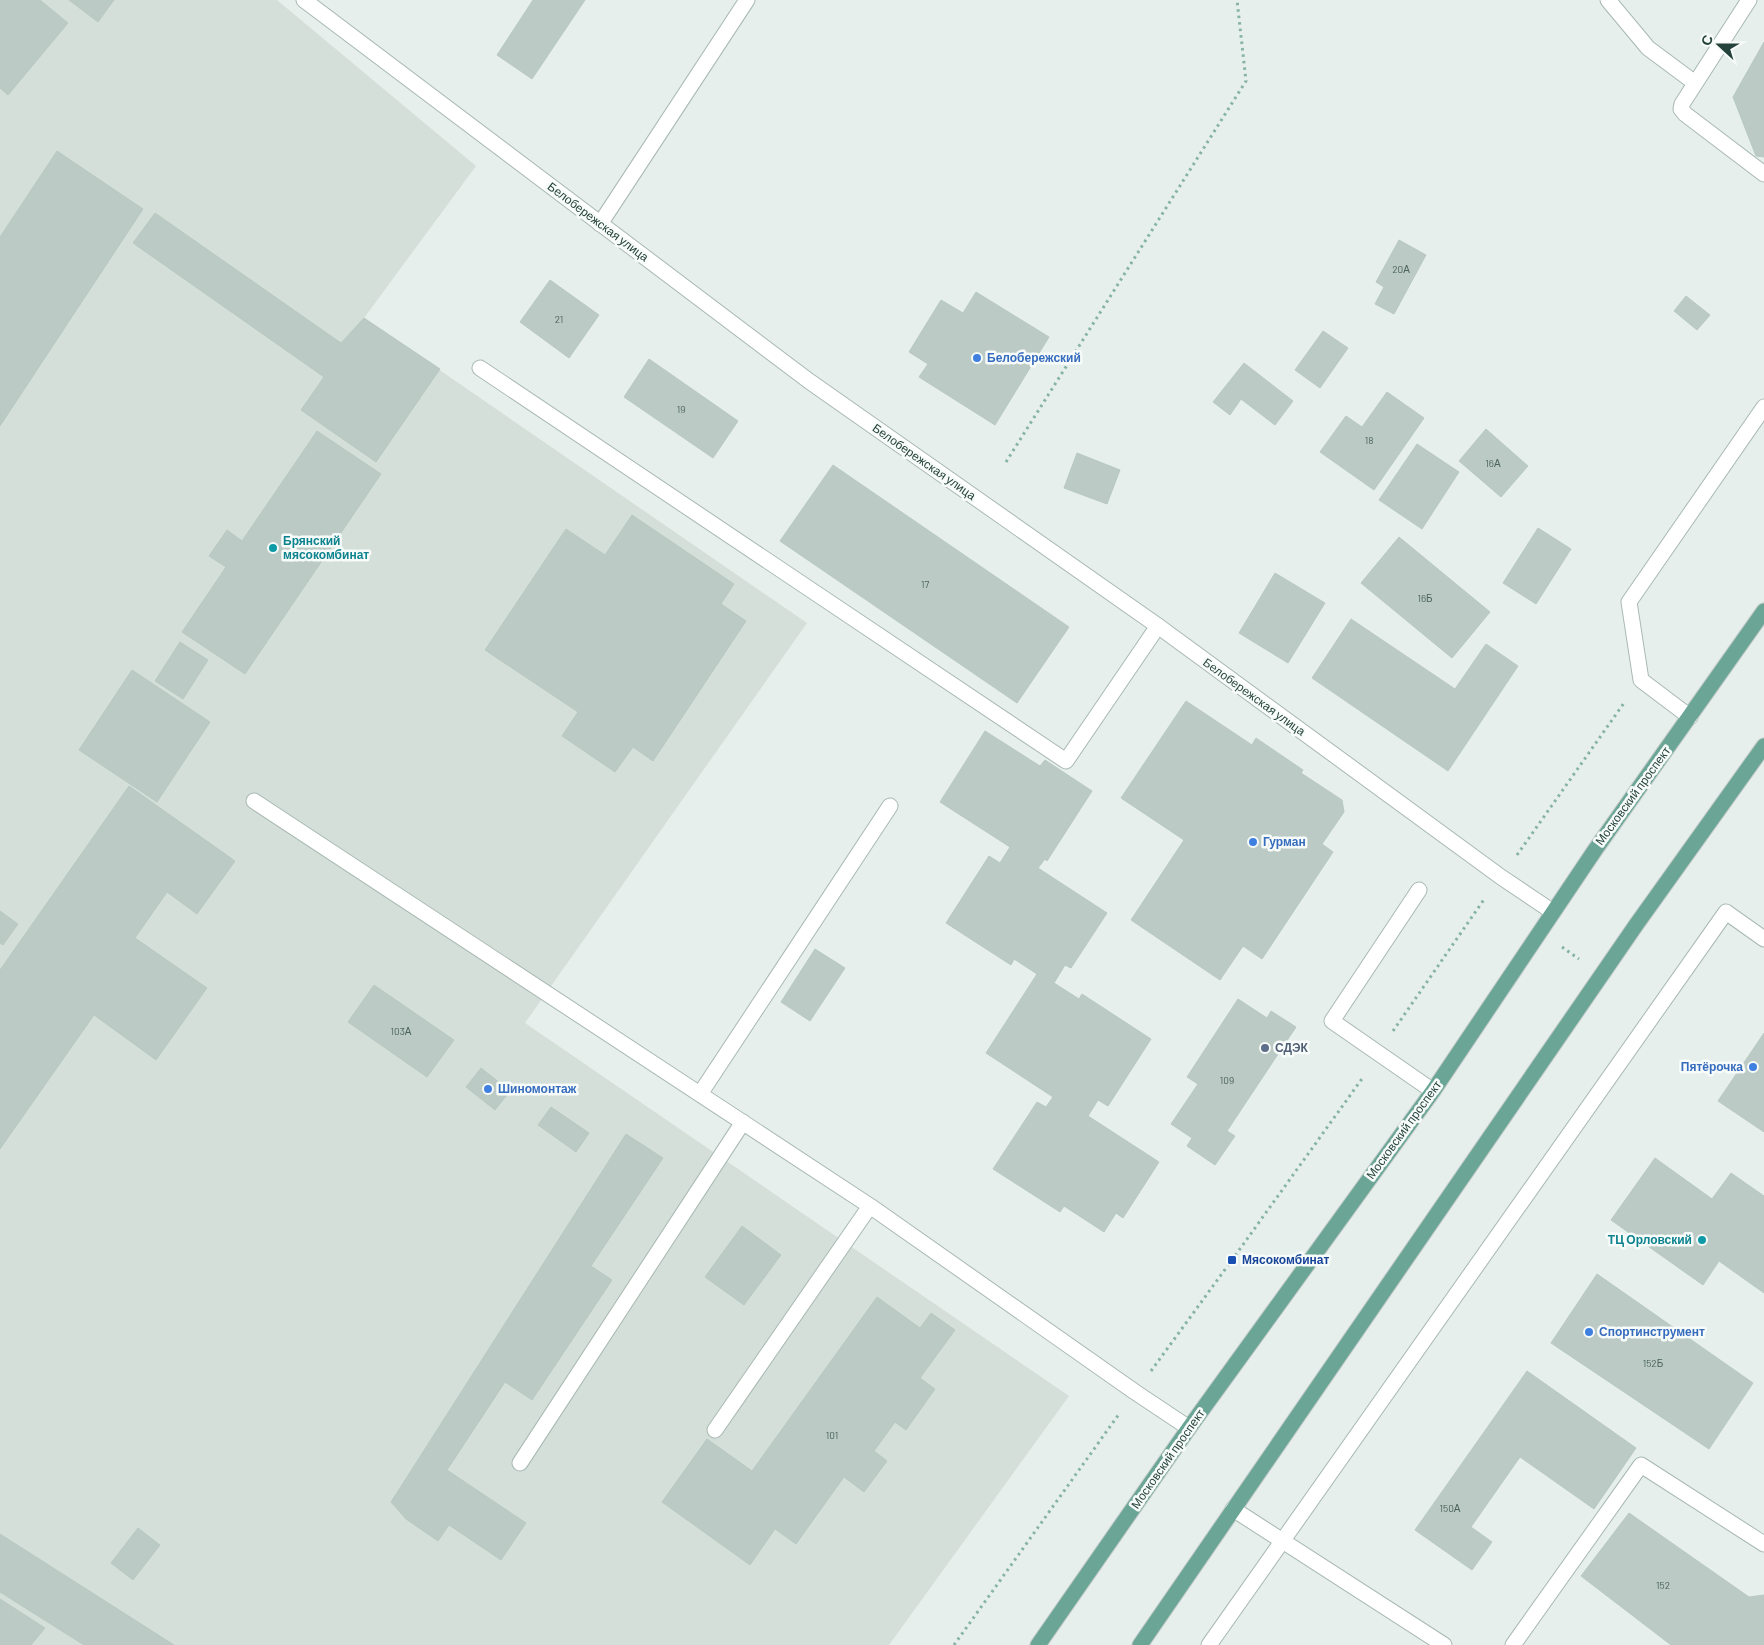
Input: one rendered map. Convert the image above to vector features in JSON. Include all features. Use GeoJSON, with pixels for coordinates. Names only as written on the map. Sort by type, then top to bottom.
{"type":"FeatureCollection","features":[{"type":"Feature","properties":{"kind":"main road","name":"Московский проспект"},"geometry":{"type":"LineString","coordinates":[[1038,1645],[1189,1428],[1433,1090],[1553,912],[1764,612]]}},
{"type":"Feature","properties":{"kind":"main road"},"geometry":{"type":"LineString","coordinates":[[1140,1645],[1636,925],[1764,746]]}},
{"type":"Feature","properties":{"kind":"street","name":"Белобережская улица"},"geometry":{"type":"LineString","coordinates":[[304,0],[809,382],[1158,626],[1501,877],[1553,912]]}},
{"type":"Feature","properties":{"kind":"street"},"geometry":{"type":"LineString","coordinates":[[600,224],[747,0]]}},
{"type":"Feature","properties":{"kind":"street"},"geometry":{"type":"LineString","coordinates":[[1608,0],[1648,48],[1695,83]]}},
{"type":"Feature","properties":{"kind":"street"},"geometry":{"type":"LineString","coordinates":[[1749,0],[1695,83],[1681,109],[1764,174]]}},
{"type":"Feature","properties":{"kind":"street"},"geometry":{"type":"LineString","coordinates":[[480,368],[1066,761],[1158,626]]}},
{"type":"Feature","properties":{"kind":"street"},"geometry":{"type":"LineString","coordinates":[[1690,717],[1641,680],[1629,602],[1764,408]]}},
{"type":"Feature","properties":{"kind":"street"},"geometry":{"type":"LineString","coordinates":[[254,801],[870,1206],[1189,1428]]}},
{"type":"Feature","properties":{"kind":"street"},"geometry":{"type":"LineString","coordinates":[[700,1094],[890,806]]}},
{"type":"Feature","properties":{"kind":"street"},"geometry":{"type":"LineString","coordinates":[[1419,890],[1332,1021],[1433,1090]]}},
{"type":"Feature","properties":{"kind":"street"},"geometry":{"type":"LineString","coordinates":[[1209,1645],[1726,912],[1764,939]]}},
{"type":"Feature","properties":{"kind":"street"},"geometry":{"type":"LineString","coordinates":[[520,1463],[743,1122]]}},
{"type":"Feature","properties":{"kind":"street"},"geometry":{"type":"LineString","coordinates":[[715,1430],[870,1206]]}},
{"type":"Feature","properties":{"kind":"street"},"geometry":{"type":"LineString","coordinates":[[1513,1645],[1641,1465],[1764,1544]]}},
{"type":"Feature","properties":{"kind":"street"},"geometry":{"type":"LineString","coordinates":[[1233,1509],[1444,1645]]}},
{"type":"Feature","properties":{"kind":"path"},"geometry":{"type":"LineString","coordinates":[[1006,462],[1246,81],[1236,0]]}},
{"type":"Feature","properties":{"kind":"path"},"geometry":{"type":"LineString","coordinates":[[954,1645],[1370,1068],[1378,1053],[1641,680]]}},
{"type":"Feature","properties":{"kind":"shaded area"},"geometry":{"type":"Polygon","coordinates":[[[0,0],[277,0],[476,166],[364,318],[807,623],[525,1023],[1069,1396],[889,1645],[0,1645],[0,0]]]}},
{"type":"Feature","properties":{"kind":"building"},"geometry":{"type":"Polygon","coordinates":[[[0,0],[40,0],[68,23],[8,95],[0,88],[0,0]]]}},
{"type":"Feature","properties":{"kind":"building"},"geometry":{"type":"Polygon","coordinates":[[[69,0],[114,0],[98,22],[69,0]]]}},
{"type":"Feature","properties":{"kind":"building"},"geometry":{"type":"Polygon","coordinates":[[[533,0],[585,0],[532,79],[497,55],[533,0]]]}},
{"type":"Feature","properties":{"kind":"building"},"geometry":{"type":"Polygon","coordinates":[[[1764,42],[1764,157],[1756,156],[1733,97],[1764,42]]]}},
{"type":"Feature","properties":{"kind":"building"},"geometry":{"type":"Polygon","coordinates":[[[57,151],[143,209],[0,426],[0,237],[57,151]]]}},
{"type":"Feature","properties":{"kind":"building"},"geometry":{"type":"Polygon","coordinates":[[[155,213],[341,343],[364,318],[440,369],[376,462],[301,410],[324,377],[133,243],[155,213]]]}},
{"type":"Feature","properties":{"kind":"building"},"geometry":{"type":"Polygon","coordinates":[[[1399,240],[1426,255],[1394,314],[1375,304],[1384,287],[1376,282],[1399,240]]]}},
{"type":"Feature","properties":{"kind":"building"},"geometry":{"type":"Polygon","coordinates":[[[550,280],[599,315],[569,358],[520,322],[550,280]]]}},
{"type":"Feature","properties":{"kind":"building","name":"Белобережский"},"geometry":{"type":"Polygon","coordinates":[[[976,292],[1049,337],[995,425],[919,377],[928,364],[909,352],[941,300],[963,313],[976,292]]]}},
{"type":"Feature","properties":{"kind":"building"},"geometry":{"type":"Polygon","coordinates":[[[1686,296],[1710,315],[1697,330],[1674,311],[1686,296]]]}},
{"type":"Feature","properties":{"kind":"building"},"geometry":{"type":"Polygon","coordinates":[[[1323,331],[1348,348],[1320,388],[1295,370],[1323,331]]]}},
{"type":"Feature","properties":{"kind":"building"},"geometry":{"type":"Polygon","coordinates":[[[649,359],[738,421],[713,458],[624,397],[649,359]]]}},
{"type":"Feature","properties":{"kind":"building"},"geometry":{"type":"Polygon","coordinates":[[[1244,363],[1293,401],[1275,425],[1241,399],[1230,415],[1213,402],[1244,363]]]}},
{"type":"Feature","properties":{"kind":"building"},"geometry":{"type":"Polygon","coordinates":[[[1387,392],[1424,418],[1374,490],[1320,452],[1346,416],[1362,427],[1387,392]]]}},
{"type":"Feature","properties":{"kind":"building"},"geometry":{"type":"Polygon","coordinates":[[[1486,429],[1528,466],[1501,497],[1459,461],[1486,429]]]}},
{"type":"Feature","properties":{"kind":"building","name":"Брянский мясокомбинат"},"geometry":{"type":"Polygon","coordinates":[[[317,431],[381,474],[245,674],[182,632],[226,567],[209,556],[227,530],[242,541],[317,431]]]}},
{"type":"Feature","properties":{"kind":"building"},"geometry":{"type":"Polygon","coordinates":[[[1417,444],[1459,472],[1422,529],[1379,500],[1417,444]]]}},
{"type":"Feature","properties":{"kind":"building"},"geometry":{"type":"Polygon","coordinates":[[[1077,453],[1120,470],[1107,504],[1064,488],[1077,453]]]}},
{"type":"Feature","properties":{"kind":"building"},"geometry":{"type":"Polygon","coordinates":[[[833,465],[1069,627],[1017,703],[780,541],[833,465]]]}},
{"type":"Feature","properties":{"kind":"building"},"geometry":{"type":"Polygon","coordinates":[[[632,515],[734,584],[721,604],[746,621],[653,761],[633,747],[615,772],[562,736],[578,712],[485,650],[566,529],[605,555],[632,515]]]}},
{"type":"Feature","properties":{"kind":"building"},"geometry":{"type":"Polygon","coordinates":[[[1538,528],[1571,549],[1536,604],[1503,583],[1538,528]]]}},
{"type":"Feature","properties":{"kind":"building"},"geometry":{"type":"Polygon","coordinates":[[[1399,537],[1490,612],[1452,658],[1361,583],[1399,537]]]}},
{"type":"Feature","properties":{"kind":"building"},"geometry":{"type":"Polygon","coordinates":[[[1275,573],[1325,603],[1288,663],[1239,633],[1275,573]]]}},
{"type":"Feature","properties":{"kind":"building"},"geometry":{"type":"Polygon","coordinates":[[[1351,619],[1455,689],[1486,644],[1518,666],[1448,771],[1312,678],[1351,619]]]}},
{"type":"Feature","properties":{"kind":"building"},"geometry":{"type":"Polygon","coordinates":[[[180,642],[208,660],[183,699],[155,681],[180,642]]]}},
{"type":"Feature","properties":{"kind":"building"},"geometry":{"type":"Polygon","coordinates":[[[132,670],[210,722],[157,802],[79,750],[132,670]]]}},
{"type":"Feature","properties":{"kind":"building","name":"Гурман"},"geometry":{"type":"Polygon","coordinates":[[[1186,701],[1252,745],[1256,738],[1303,770],[1301,773],[1342,800],[1344,812],[1322,844],[1333,852],[1262,959],[1243,946],[1220,980],[1131,920],[1184,840],[1121,798],[1186,701]]]}},
{"type":"Feature","properties":{"kind":"building"},"geometry":{"type":"Polygon","coordinates":[[[985,731],[1040,766],[1045,760],[1092,791],[1047,861],[1045,859],[1038,868],[1107,913],[1071,968],[1065,965],[1054,983],[1079,999],[1082,994],[1151,1039],[1108,1106],[1098,1100],[1088,1116],[1159,1162],[1123,1218],[1116,1213],[1104,1232],[1064,1206],[1060,1212],[993,1169],[1037,1102],[1046,1107],[1053,1097],[986,1053],[1037,974],[1014,959],[1011,965],[946,923],[989,856],[1000,863],[1010,847],[940,802],[985,731]]]}},
{"type":"Feature","properties":{"kind":"building"},"geometry":{"type":"Polygon","coordinates":[[[129,786],[235,861],[197,914],[167,892],[135,938],[207,988],[156,1060],[94,1015],[0,1149],[0,970],[129,786]]]}},
{"type":"Feature","properties":{"kind":"building"},"geometry":{"type":"Polygon","coordinates":[[[0,911],[18,924],[3,945],[0,943],[0,911]]]}},
{"type":"Feature","properties":{"kind":"building"},"geometry":{"type":"Polygon","coordinates":[[[815,949],[845,968],[810,1021],[781,1002],[815,949]]]}},
{"type":"Feature","properties":{"kind":"building"},"geometry":{"type":"Polygon","coordinates":[[[374,985],[454,1040],[427,1077],[348,1022],[374,985]]]}},
{"type":"Feature","properties":{"kind":"building"},"geometry":{"type":"Polygon","coordinates":[[[1238,999],[1267,1018],[1271,1011],[1296,1027],[1227,1131],[1235,1136],[1215,1165],[1187,1146],[1192,1138],[1171,1124],[1198,1084],[1187,1077],[1238,999]]]}},
{"type":"Feature","properties":{"kind":"building","name":"Пятёрочка"},"geometry":{"type":"Polygon","coordinates":[[[1764,1033],[1764,1132],[1718,1101],[1764,1033]]]}},
{"type":"Feature","properties":{"kind":"building","name":"Шиномонтаж"},"geometry":{"type":"Polygon","coordinates":[[[481,1068],[510,1091],[495,1110],[466,1087],[481,1068]]]}},
{"type":"Feature","properties":{"kind":"building"},"geometry":{"type":"Polygon","coordinates":[[[551,1107],[589,1133],[576,1152],[538,1125],[551,1107]]]}},
{"type":"Feature","properties":{"kind":"building"},"geometry":{"type":"Polygon","coordinates":[[[626,1134],[663,1158],[591,1266],[612,1280],[532,1400],[505,1382],[447,1470],[526,1523],[501,1560],[449,1525],[438,1541],[406,1519],[391,1502],[626,1134]]]}},
{"type":"Feature","properties":{"kind":"building","name":"ТЦ Орловский"},"geometry":{"type":"Polygon","coordinates":[[[1655,1158],[1712,1199],[1731,1173],[1764,1196],[1764,1293],[1719,1261],[1703,1285],[1611,1220],[1655,1158]]]}},
{"type":"Feature","properties":{"kind":"building"},"geometry":{"type":"Polygon","coordinates":[[[742,1226],[781,1255],[744,1305],[705,1277],[742,1226]]]}},
{"type":"Feature","properties":{"kind":"building"},"geometry":{"type":"Polygon","coordinates":[[[1597,1274],[1753,1383],[1709,1449],[1551,1343],[1597,1274]]]}},
{"type":"Feature","properties":{"kind":"building"},"geometry":{"type":"Polygon","coordinates":[[[877,1297],[920,1328],[931,1313],[955,1330],[920,1378],[935,1389],[906,1430],[895,1422],[874,1451],[887,1461],[864,1492],[844,1477],[796,1544],[775,1529],[750,1565],[662,1502],[707,1439],[752,1471],[877,1297]]]}},
{"type":"Feature","properties":{"kind":"building"},"geometry":{"type":"Polygon","coordinates":[[[1527,1371],[1636,1448],[1594,1509],[1520,1457],[1471,1527],[1492,1542],[1472,1570],[1415,1530],[1527,1371]]]}},
{"type":"Feature","properties":{"kind":"building"},"geometry":{"type":"Polygon","coordinates":[[[1629,1513],[1749,1597],[1764,1595],[1764,1645],[1671,1645],[1581,1576],[1629,1513]]]}},
{"type":"Feature","properties":{"kind":"building"},"geometry":{"type":"Polygon","coordinates":[[[138,1528],[160,1545],[133,1580],[111,1563],[138,1528]]]}},
{"type":"Feature","properties":{"kind":"building"},"geometry":{"type":"Polygon","coordinates":[[[0,1534],[174,1645],[84,1645],[0,1592],[0,1534]]]}},
{"type":"Feature","properties":{"kind":"building"},"geometry":{"type":"Polygon","coordinates":[[[0,1599],[45,1628],[31,1645],[0,1645],[0,1599]]]}},
{"type":"Feature","properties":{"kind":"place","name":"Белобережский"},"geometry":{"type":"Point","coordinates":[977,358]}},
{"type":"Feature","properties":{"kind":"place","name":"Брянский мясокомбинат"},"geometry":{"type":"Point","coordinates":[273,548]}},
{"type":"Feature","properties":{"kind":"place","name":"Гурман"},"geometry":{"type":"Point","coordinates":[1253,842]}},
{"type":"Feature","properties":{"kind":"place","name":"СДЭК"},"geometry":{"type":"Point","coordinates":[1265,1048]}},
{"type":"Feature","properties":{"kind":"place","name":"Пятёрочка"},"geometry":{"type":"Point","coordinates":[1753,1067]}},
{"type":"Feature","properties":{"kind":"place","name":"Шиномонтаж"},"geometry":{"type":"Point","coordinates":[488,1089]}},
{"type":"Feature","properties":{"kind":"place","name":"ТЦ Орловский"},"geometry":{"type":"Point","coordinates":[1702,1240]}},
{"type":"Feature","properties":{"kind":"place","name":"Мясокомбинат"},"geometry":{"type":"Point","coordinates":[1232,1260]}},
{"type":"Feature","properties":{"kind":"place","name":"Спортинструмент"},"geometry":{"type":"Point","coordinates":[1589,1332]}}]}
